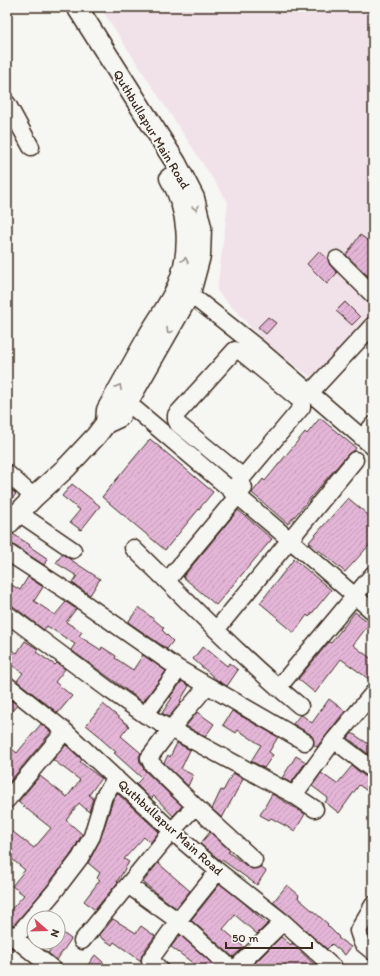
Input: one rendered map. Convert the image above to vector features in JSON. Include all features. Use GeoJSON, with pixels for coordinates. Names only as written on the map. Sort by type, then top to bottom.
{"type":"FeatureCollection","features":[{"type":"Feature","properties":{"kind":"main road","name":"Quthbullapur Main Road"},"geometry":{"type":"LineString","coordinates":[[63,7],[175,186],[182,209],[187,235],[184,289],[106,410],[106,423]]}},
{"type":"Feature","properties":{"kind":"main road","name":"Quthbullapur Main Road"},"geometry":{"type":"LineString","coordinates":[[13,519],[34,497],[67,467],[106,423],[119,417],[128,403],[200,256],[201,227],[194,198],[176,163],[77,7]]}},
{"type":"Feature","properties":{"kind":"street"},"geometry":{"type":"LineString","coordinates":[[7,102],[30,147]]}},
{"type":"Feature","properties":{"kind":"street"},"geometry":{"type":"LineString","coordinates":[[337,259],[373,295]]}},
{"type":"Feature","properties":{"kind":"street"},"geometry":{"type":"LineString","coordinates":[[184,289],[258,348],[367,442],[373,425]]}},
{"type":"Feature","properties":{"kind":"street"},"geometry":{"type":"LineString","coordinates":[[310,393],[373,325]]}},
{"type":"Feature","properties":{"kind":"street"},"geometry":{"type":"LineString","coordinates":[[234,493],[243,477],[302,407],[302,402],[242,352],[235,350],[176,415],[176,420],[178,424],[243,477]]}},
{"type":"Feature","properties":{"kind":"street"},"geometry":{"type":"LineString","coordinates":[[128,403],[371,610]]}},
{"type":"Feature","properties":{"kind":"street"},"geometry":{"type":"LineString","coordinates":[[167,581],[234,493],[302,422]]}},
{"type":"Feature","properties":{"kind":"street"},"geometry":{"type":"LineString","coordinates":[[216,630],[355,460]]}},
{"type":"Feature","properties":{"kind":"street"},"geometry":{"type":"LineString","coordinates":[[7,473],[34,497]]}},
{"type":"Feature","properties":{"kind":"street"},"geometry":{"type":"LineString","coordinates":[[13,519],[74,550]]}},
{"type":"Feature","properties":{"kind":"street"},"geometry":{"type":"LineString","coordinates":[[133,548],[216,630],[278,688],[300,706]]}},
{"type":"Feature","properties":{"kind":"street"},"geometry":{"type":"LineString","coordinates":[[7,552],[70,593],[179,669],[304,742]]}},
{"type":"Feature","properties":{"kind":"street"},"geometry":{"type":"LineString","coordinates":[[278,688],[373,574]]}},
{"type":"Feature","properties":{"kind":"street"},"geometry":{"type":"LineString","coordinates":[[7,614],[145,715],[170,730],[294,794],[315,809]]}},
{"type":"Feature","properties":{"kind":"street"},"geometry":{"type":"LineString","coordinates":[[145,715],[179,669]]}},
{"type":"Feature","properties":{"kind":"street","name":"Quthbullapur Main Road"},"geometry":{"type":"LineString","coordinates":[[7,685],[65,731],[172,831],[218,871],[283,922],[335,969]]}},
{"type":"Feature","properties":{"kind":"street"},"geometry":{"type":"LineString","coordinates":[[208,686],[151,754],[150,761],[195,806],[254,860]]}},
{"type":"Feature","properties":{"kind":"street"},"geometry":{"type":"LineString","coordinates":[[294,794],[334,740],[371,699]]}},
{"type":"Feature","properties":{"kind":"street"},"geometry":{"type":"LineString","coordinates":[[7,800],[65,731]]}},
{"type":"Feature","properties":{"kind":"street"},"geometry":{"type":"LineString","coordinates":[[334,740],[373,770]]}},
{"type":"Feature","properties":{"kind":"street"},"geometry":{"type":"LineString","coordinates":[[53,969],[11,935],[54,892],[80,858],[92,836],[104,796],[116,778]]}},
{"type":"Feature","properties":{"kind":"street"},"geometry":{"type":"LineString","coordinates":[[82,941],[172,831],[195,806]]}},
{"type":"Feature","properties":{"kind":"street"},"geometry":{"type":"LineString","coordinates":[[160,969],[150,960],[178,921],[218,871]]}},
{"type":"Feature","properties":{"kind":"street"},"geometry":{"type":"LineString","coordinates":[[128,885],[178,921],[233,969],[283,922]]}},
{"type":"Feature","properties":{"kind":"street"},"geometry":{"type":"LineString","coordinates":[[373,905],[358,930],[362,943],[373,952]]}},
{"type":"Feature","properties":{"kind":"shaded area"},"geometry":{"type":"Polygon","coordinates":[[[100,7],[373,7],[373,331],[317,382],[266,343],[217,291],[228,202],[100,7]]]}},
{"type":"Feature","properties":{"kind":"building"},"geometry":{"type":"Polygon","coordinates":[[[360,235],[373,244],[373,270],[368,276],[346,255],[360,235]]]}},
{"type":"Feature","properties":{"kind":"building"},"geometry":{"type":"Polygon","coordinates":[[[319,251],[328,259],[330,265],[337,273],[327,284],[307,264],[319,251]]]}},
{"type":"Feature","properties":{"kind":"building"},"geometry":{"type":"Polygon","coordinates":[[[345,302],[360,317],[352,325],[336,311],[345,302]]]}},
{"type":"Feature","properties":{"kind":"building"},"geometry":{"type":"Polygon","coordinates":[[[268,317],[276,323],[266,334],[258,327],[268,317]]]}},
{"type":"Feature","properties":{"kind":"building"},"geometry":{"type":"Polygon","coordinates":[[[320,418],[356,448],[348,454],[288,524],[252,493],[263,479],[265,481],[305,432],[307,434],[320,418]]]}},
{"type":"Feature","properties":{"kind":"building"},"geometry":{"type":"Polygon","coordinates":[[[150,439],[213,492],[165,550],[102,497],[150,439]]]}},
{"type":"Feature","properties":{"kind":"building"},"geometry":{"type":"Polygon","coordinates":[[[72,484],[100,506],[81,530],[70,522],[80,510],[62,496],[72,484]]]}},
{"type":"Feature","properties":{"kind":"building"},"geometry":{"type":"Polygon","coordinates":[[[7,486],[16,494],[7,505],[7,486]]]}},
{"type":"Feature","properties":{"kind":"building"},"geometry":{"type":"Polygon","coordinates":[[[348,498],[373,519],[373,541],[345,572],[309,542],[348,498]]]}},
{"type":"Feature","properties":{"kind":"building"},"geometry":{"type":"Polygon","coordinates":[[[238,510],[272,539],[216,605],[183,577],[238,510]]]}},
{"type":"Feature","properties":{"kind":"building"},"geometry":{"type":"Polygon","coordinates":[[[13,534],[48,559],[44,565],[12,544],[7,543],[7,536],[13,534]]]}},
{"type":"Feature","properties":{"kind":"building"},"geometry":{"type":"Polygon","coordinates":[[[62,554],[100,579],[90,595],[72,583],[77,576],[56,563],[62,554]]]}},
{"type":"Feature","properties":{"kind":"building"},"geometry":{"type":"Polygon","coordinates":[[[294,559],[331,590],[309,617],[307,615],[294,633],[260,603],[294,559]]]}},
{"type":"Feature","properties":{"kind":"building"},"geometry":{"type":"Polygon","coordinates":[[[28,577],[43,587],[34,601],[55,615],[66,602],[76,609],[66,622],[82,632],[79,636],[101,650],[102,647],[133,670],[143,655],[166,671],[143,702],[71,650],[75,644],[47,626],[44,630],[13,606],[7,605],[7,582],[20,590],[28,577]]]}},
{"type":"Feature","properties":{"kind":"building"},"geometry":{"type":"Polygon","coordinates":[[[139,607],[164,628],[162,630],[173,641],[167,649],[128,622],[139,607]]]}},
{"type":"Feature","properties":{"kind":"building"},"geometry":{"type":"Polygon","coordinates":[[[355,612],[370,623],[353,645],[373,660],[373,682],[341,659],[315,693],[298,679],[329,642],[331,643],[355,612]]]}},
{"type":"Feature","properties":{"kind":"building"},"geometry":{"type":"Polygon","coordinates":[[[25,641],[38,649],[36,652],[55,665],[57,663],[65,669],[55,682],[72,696],[58,713],[17,681],[23,673],[7,662],[7,648],[17,653],[25,641]]]}},
{"type":"Feature","properties":{"kind":"building"},"geometry":{"type":"Polygon","coordinates":[[[203,646],[227,666],[229,663],[238,670],[227,686],[217,680],[193,659],[203,646]]]}},
{"type":"Feature","properties":{"kind":"building"},"geometry":{"type":"Polygon","coordinates":[[[182,681],[189,686],[180,701],[181,702],[169,717],[162,713],[172,698],[170,697],[182,681]]]}},
{"type":"Feature","properties":{"kind":"building"},"geometry":{"type":"Polygon","coordinates":[[[7,697],[17,705],[7,718],[7,697]]]}},
{"type":"Feature","properties":{"kind":"building"},"geometry":{"type":"Polygon","coordinates":[[[329,699],[345,711],[317,747],[314,745],[313,738],[310,734],[293,724],[300,715],[312,723],[329,699]]]}},
{"type":"Feature","properties":{"kind":"building"},"geometry":{"type":"Polygon","coordinates":[[[103,704],[129,726],[121,736],[141,753],[139,757],[140,762],[145,771],[182,806],[173,816],[154,796],[151,799],[136,784],[142,778],[114,753],[116,752],[101,739],[102,738],[86,725],[103,704]]]}},
{"type":"Feature","properties":{"kind":"building"},"geometry":{"type":"Polygon","coordinates":[[[232,711],[278,737],[269,752],[273,755],[264,768],[251,761],[261,745],[238,730],[236,733],[223,725],[232,711]]]}},
{"type":"Feature","properties":{"kind":"building"},"geometry":{"type":"Polygon","coordinates":[[[197,712],[214,724],[205,737],[186,726],[197,712]]]}},
{"type":"Feature","properties":{"kind":"building"},"geometry":{"type":"Polygon","coordinates":[[[41,724],[51,732],[7,785],[7,745],[17,753],[41,724]]]}},
{"type":"Feature","properties":{"kind":"building"},"geometry":{"type":"Polygon","coordinates":[[[352,733],[373,747],[373,758],[348,738],[352,733]]]}},
{"type":"Feature","properties":{"kind":"building"},"geometry":{"type":"Polygon","coordinates":[[[177,743],[190,750],[181,769],[193,775],[188,786],[164,763],[168,755],[170,757],[177,743]]]}},
{"type":"Feature","properties":{"kind":"building"},"geometry":{"type":"Polygon","coordinates":[[[66,745],[82,760],[80,762],[101,778],[89,795],[93,798],[89,812],[79,803],[66,820],[82,834],[72,853],[47,886],[14,925],[7,923],[7,914],[24,895],[12,886],[25,870],[7,855],[7,841],[13,832],[34,848],[51,828],[18,802],[40,776],[67,797],[80,780],[53,760],[66,745]]]}},
{"type":"Feature","properties":{"kind":"building"},"geometry":{"type":"Polygon","coordinates":[[[296,756],[306,762],[291,783],[282,778],[296,756]]]}},
{"type":"Feature","properties":{"kind":"building"},"geometry":{"type":"Polygon","coordinates":[[[352,766],[367,778],[373,779],[373,795],[359,785],[339,813],[325,802],[328,798],[312,786],[321,773],[337,784],[352,766]]]}},
{"type":"Feature","properties":{"kind":"building"},"geometry":{"type":"Polygon","coordinates":[[[233,773],[243,779],[222,818],[212,809],[221,790],[223,791],[233,773]]]}},
{"type":"Feature","properties":{"kind":"building"},"geometry":{"type":"Polygon","coordinates":[[[117,793],[159,832],[150,843],[144,837],[124,859],[129,862],[118,882],[95,910],[84,901],[100,880],[97,878],[100,873],[88,863],[100,840],[113,800],[117,793]]]}},
{"type":"Feature","properties":{"kind":"building"},"geometry":{"type":"Polygon","coordinates":[[[272,794],[305,814],[295,831],[271,818],[269,820],[260,815],[272,794]]]}},
{"type":"Feature","properties":{"kind":"building"},"geometry":{"type":"Polygon","coordinates":[[[210,832],[230,851],[228,852],[248,867],[252,869],[260,867],[266,871],[257,885],[222,860],[221,861],[200,844],[210,832]]]}},
{"type":"Feature","properties":{"kind":"building"},"geometry":{"type":"Polygon","coordinates":[[[158,863],[190,891],[176,908],[143,882],[158,863]]]}},
{"type":"Feature","properties":{"kind":"building"},"geometry":{"type":"Polygon","coordinates":[[[220,884],[267,924],[257,934],[235,915],[223,929],[244,947],[233,957],[191,920],[220,884]]]}},
{"type":"Feature","properties":{"kind":"building"},"geometry":{"type":"Polygon","coordinates":[[[287,885],[299,895],[298,898],[328,924],[327,925],[339,937],[338,938],[351,947],[345,955],[332,944],[327,949],[273,902],[287,885]]]}},
{"type":"Feature","properties":{"kind":"building"},"geometry":{"type":"Polygon","coordinates":[[[113,919],[136,933],[141,926],[155,936],[142,954],[141,961],[114,942],[112,945],[99,936],[113,919]]]}},
{"type":"Feature","properties":{"kind":"building"},"geometry":{"type":"Polygon","coordinates":[[[66,935],[71,939],[66,946],[66,935]]]}},
{"type":"Feature","properties":{"kind":"building"},"geometry":{"type":"Polygon","coordinates":[[[180,935],[218,969],[201,969],[171,947],[180,935]]]}},
{"type":"Feature","properties":{"kind":"building"},"geometry":{"type":"Polygon","coordinates":[[[281,937],[291,945],[292,943],[319,969],[249,969],[281,937]]]}},
{"type":"Feature","properties":{"kind":"building"},"geometry":{"type":"Polygon","coordinates":[[[7,944],[13,949],[7,956],[7,944]]]}},
{"type":"Feature","properties":{"kind":"building"},"geometry":{"type":"Polygon","coordinates":[[[50,950],[64,950],[57,960],[48,953],[50,950]]]}},
{"type":"Feature","properties":{"kind":"building"},"geometry":{"type":"Polygon","coordinates":[[[95,955],[104,963],[99,969],[85,969],[95,955]]]}}]}
